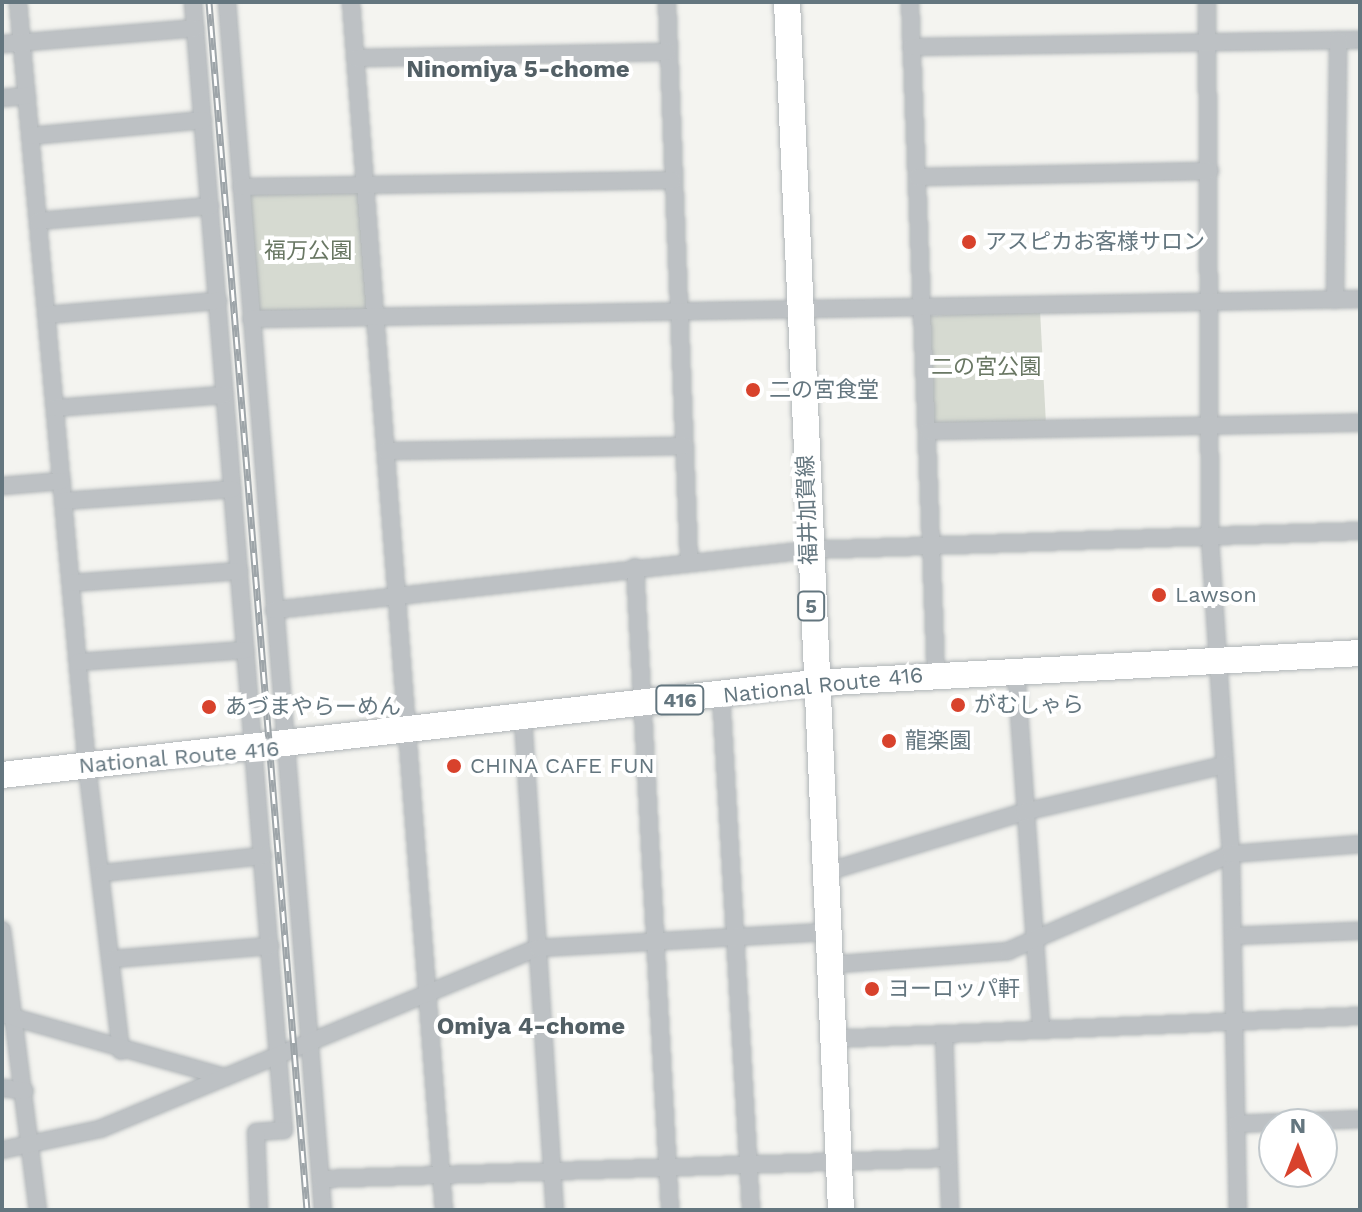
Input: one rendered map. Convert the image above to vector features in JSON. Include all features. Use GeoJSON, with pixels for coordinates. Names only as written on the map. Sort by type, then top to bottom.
{"type":"FeatureCollection","features":[{"type":"Feature","properties":{"kind":"main road","name":"福井加賀線"},"geometry":{"type":"LineString","coordinates":[[787,2],[814,683],[841,1210]]}},
{"type":"Feature","properties":{"kind":"main road","name":"National Route 416"},"geometry":{"type":"LineString","coordinates":[[2,775],[255,751],[814,683],[936,673],[1360,653]]}},
{"type":"Feature","properties":{"kind":"street"},"geometry":{"type":"LineString","coordinates":[[18,2],[87,766],[103,873],[121,1051]]}},
{"type":"Feature","properties":{"kind":"street"},"geometry":{"type":"LineString","coordinates":[[193,2],[284,1130],[256,1132],[259,1210]]}},
{"type":"Feature","properties":{"kind":"street"},"geometry":{"type":"LineString","coordinates":[[227,2],[323,1210]]}},
{"type":"Feature","properties":{"kind":"street"},"geometry":{"type":"LineString","coordinates":[[351,2],[444,1210]]}},
{"type":"Feature","properties":{"kind":"street"},"geometry":{"type":"LineString","coordinates":[[667,2],[689,560]]}},
{"type":"Feature","properties":{"kind":"street"},"geometry":{"type":"LineString","coordinates":[[910,2],[936,673]]}},
{"type":"Feature","properties":{"kind":"street"},"geometry":{"type":"LineString","coordinates":[[1207,2],[1212,302],[1207,425],[1216,659],[1231,854],[1238,1210]]}},
{"type":"Feature","properties":{"kind":"street"},"geometry":{"type":"LineString","coordinates":[[2,44],[195,28]]}},
{"type":"Feature","properties":{"kind":"street"},"geometry":{"type":"LineString","coordinates":[[1335,300],[1338,40]]}},
{"type":"Feature","properties":{"kind":"street"},"geometry":{"type":"LineString","coordinates":[[911,47],[1360,40]]}},
{"type":"Feature","properties":{"kind":"street"},"geometry":{"type":"LineString","coordinates":[[355,58],[668,52]]}},
{"type":"Feature","properties":{"kind":"street"},"geometry":{"type":"LineString","coordinates":[[2,98],[27,96]]}},
{"type":"Feature","properties":{"kind":"street"},"geometry":{"type":"LineString","coordinates":[[30,136],[203,120]]}},
{"type":"Feature","properties":{"kind":"street"},"geometry":{"type":"LineString","coordinates":[[917,177],[1210,171]]}},
{"type":"Feature","properties":{"kind":"street"},"geometry":{"type":"LineString","coordinates":[[241,187],[673,180]]}},
{"type":"Feature","properties":{"kind":"street"},"geometry":{"type":"LineString","coordinates":[[38,221],[210,206]]}},
{"type":"Feature","properties":{"kind":"street"},"geometry":{"type":"LineString","coordinates":[[251,319],[1360,299]]}},
{"type":"Feature","properties":{"kind":"street"},"geometry":{"type":"LineString","coordinates":[[46,315],[218,301]]}},
{"type":"Feature","properties":{"kind":"street"},"geometry":{"type":"LineString","coordinates":[[55,408],[225,395]]}},
{"type":"Feature","properties":{"kind":"street"},"geometry":{"type":"LineString","coordinates":[[928,431],[1360,423]]}},
{"type":"Feature","properties":{"kind":"street"},"geometry":{"type":"LineString","coordinates":[[386,451],[685,446]]}},
{"type":"Feature","properties":{"kind":"street"},"geometry":{"type":"LineString","coordinates":[[2,486],[62,481]]}},
{"type":"Feature","properties":{"kind":"street"},"geometry":{"type":"LineString","coordinates":[[63,501],[233,489]]}},
{"type":"Feature","properties":{"kind":"street"},"geometry":{"type":"LineString","coordinates":[[274,610],[689,560],[809,550],[1210,540],[1360,531]]}},
{"type":"Feature","properties":{"kind":"street"},"geometry":{"type":"LineString","coordinates":[[635,567],[670,1210]]}},
{"type":"Feature","properties":{"kind":"street"},"geometry":{"type":"LineString","coordinates":[[71,583],[240,571]]}},
{"type":"Feature","properties":{"kind":"street"},"geometry":{"type":"LineString","coordinates":[[78,662],[246,650]]}},
{"type":"Feature","properties":{"kind":"street"},"geometry":{"type":"LineString","coordinates":[[1016,670],[1041,1029]]}},
{"type":"Feature","properties":{"kind":"street"},"geometry":{"type":"LineString","coordinates":[[721,694],[751,1210]]}},
{"type":"Feature","properties":{"kind":"street"},"geometry":{"type":"LineString","coordinates":[[523,719],[555,1210]]}},
{"type":"Feature","properties":{"kind":"street"},"geometry":{"type":"LineString","coordinates":[[823,873],[1024,812],[1225,765]]}},
{"type":"Feature","properties":{"kind":"street"},"geometry":{"type":"LineString","coordinates":[[827,965],[969,957],[1033,940],[1231,854],[1360,844]]}},
{"type":"Feature","properties":{"kind":"street"},"geometry":{"type":"LineString","coordinates":[[103,873],[263,856]]}},
{"type":"Feature","properties":{"kind":"street"},"geometry":{"type":"LineString","coordinates":[[2,930],[9,1018],[25,1091],[38,1210]]}},
{"type":"Feature","properties":{"kind":"street"},"geometry":{"type":"LineString","coordinates":[[1233,936],[1360,931]]}},
{"type":"Feature","properties":{"kind":"street"},"geometry":{"type":"LineString","coordinates":[[2,1150],[100,1129],[310,1039],[538,948],[826,932]]}},
{"type":"Feature","properties":{"kind":"street"},"geometry":{"type":"LineString","coordinates":[[112,959],[270,946]]}},
{"type":"Feature","properties":{"kind":"street"},"geometry":{"type":"LineString","coordinates":[[832,1039],[1360,1016]]}},
{"type":"Feature","properties":{"kind":"street"},"geometry":{"type":"LineString","coordinates":[[9,1018],[225,1077]]}},
{"type":"Feature","properties":{"kind":"street"},"geometry":{"type":"LineString","coordinates":[[944,1034],[950,1210]]}},
{"type":"Feature","properties":{"kind":"street"},"geometry":{"type":"LineString","coordinates":[[2,1088],[25,1091]]}},
{"type":"Feature","properties":{"kind":"street"},"geometry":{"type":"LineString","coordinates":[[1237,1124],[1360,1119]]}},
{"type":"Feature","properties":{"kind":"street"},"geometry":{"type":"LineString","coordinates":[[321,1179],[948,1158]]}},
{"type":"Feature","properties":{"kind":"green space","name":"福万公園"},"geometry":{"type":"Polygon","coordinates":[[[365,184],[374,316],[251,324],[241,193],[365,184]]]}},
{"type":"Feature","properties":{"kind":"green space","name":"二の宮公園"},"geometry":{"type":"Polygon","coordinates":[[[1040,310],[1046,423],[932,429],[926,316],[1040,310]]]}},
{"type":"Feature","properties":{"kind":"railway"},"geometry":{"type":"LineString","coordinates":[[209,2],[307,1210]]}},
{"type":"Feature","properties":{"kind":"place","name":"アスピカお客様サロン"},"geometry":{"type":"Point","coordinates":[969,242]}},
{"type":"Feature","properties":{"kind":"place","name":"二の宮食堂"},"geometry":{"type":"Point","coordinates":[753,390]}},
{"type":"Feature","properties":{"kind":"place","name":"Lawson"},"geometry":{"type":"Point","coordinates":[1159,595]}},
{"type":"Feature","properties":{"kind":"place","name":"がむしゃら"},"geometry":{"type":"Point","coordinates":[958,705]}},
{"type":"Feature","properties":{"kind":"place","name":"あづまやらーめん"},"geometry":{"type":"Point","coordinates":[209,707]}},
{"type":"Feature","properties":{"kind":"place","name":"龍楽園"},"geometry":{"type":"Point","coordinates":[889,741]}},
{"type":"Feature","properties":{"kind":"place","name":"CHINA CAFE FUN"},"geometry":{"type":"Point","coordinates":[454,766]}},
{"type":"Feature","properties":{"kind":"place","name":"ヨーロッパ軒"},"geometry":{"type":"Point","coordinates":[872,989]}},
{"type":"Feature","properties":{"kind":"district","name":"Ninomiya 5-chome"},"geometry":{"type":"Point","coordinates":[518,70]}},
{"type":"Feature","properties":{"kind":"district","name":"Omiya 4-chome"},"geometry":{"type":"Point","coordinates":[531,1027]}}]}
